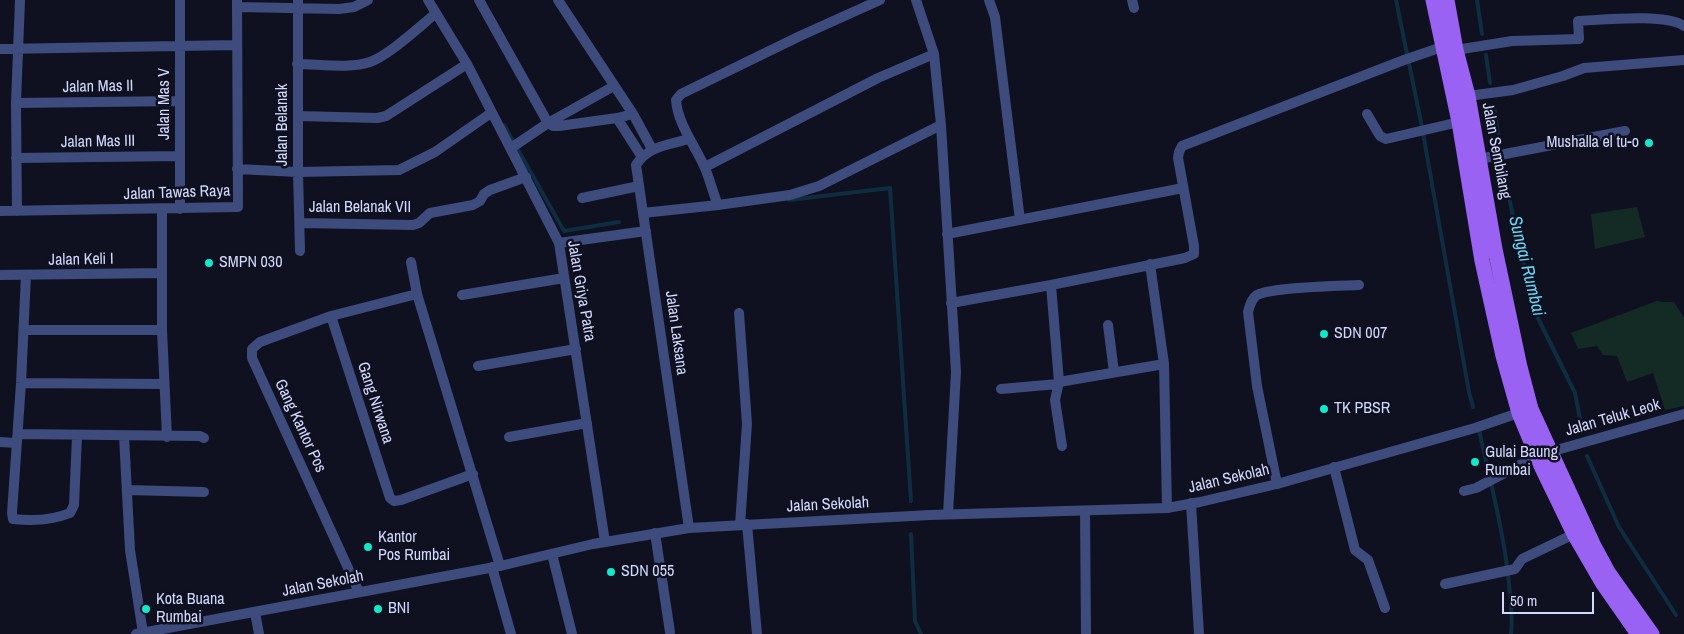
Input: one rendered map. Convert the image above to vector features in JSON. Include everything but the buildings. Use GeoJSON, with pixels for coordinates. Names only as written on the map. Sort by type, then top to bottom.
{"type":"FeatureCollection","features":[{"type":"Feature","properties":{"kind":"main road","name":"Jalan Sembilang"},"geometry":{"type":"LineString","coordinates":[[1432,0],[1468,96],[1495,249],[1520,367],[1525,411]]}},
{"type":"Feature","properties":{"kind":"main road","name":"Jalan Sembilang"},"geometry":{"type":"LineString","coordinates":[[1447,0],[1449,48],[1459,122],[1482,261],[1503,356],[1544,454],[1574,534],[1603,584],[1638,634]]}},
{"type":"Feature","properties":{"kind":"main road","name":"Jalan Sembilang"},"geometry":{"type":"LineString","coordinates":[[1544,454],[1608,572],[1652,634]]}},
{"type":"Feature","properties":{"kind":"street"},"geometry":{"type":"LineString","coordinates":[[17,211],[16,103],[20,0]]}},
{"type":"Feature","properties":{"kind":"street","name":"Jalan Mas V"},"geometry":{"type":"LineString","coordinates":[[180,0],[180,209]]}},
{"type":"Feature","properties":{"kind":"street"},"geometry":{"type":"LineString","coordinates":[[237,4],[298,4],[354,7],[368,0]]}},
{"type":"Feature","properties":{"kind":"street","name":"Jalan Griya Patra"},"geometry":{"type":"LineString","coordinates":[[428,0],[467,64],[491,113],[515,146],[526,177],[559,243],[604,542]]}},
{"type":"Feature","properties":{"kind":"street"},"geometry":{"type":"LineString","coordinates":[[479,0],[548,123],[553,126],[559,126],[633,114]]}},
{"type":"Feature","properties":{"kind":"street"},"geometry":{"type":"LineString","coordinates":[[558,0],[633,114],[652,149]]}},
{"type":"Feature","properties":{"kind":"street"},"geometry":{"type":"LineString","coordinates":[[718,205],[705,167],[689,139],[677,108],[676,100],[681,94],[800,36],[880,0]]}},
{"type":"Feature","properties":{"kind":"street"},"geometry":{"type":"LineString","coordinates":[[916,0],[934,54],[941,125],[956,372],[948,514]]}},
{"type":"Feature","properties":{"kind":"street"},"geometry":{"type":"LineString","coordinates":[[989,0],[995,18],[1020,220]]}},
{"type":"Feature","properties":{"kind":"street","name":"Jalan Tawas Raya"},"geometry":{"type":"LineString","coordinates":[[0,211],[238,207],[237,4]]}},
{"type":"Feature","properties":{"kind":"street","name":"Jalan Belanak"},"geometry":{"type":"LineString","coordinates":[[298,4],[300,251]]}},
{"type":"Feature","properties":{"kind":"street"},"geometry":{"type":"LineString","coordinates":[[297,64],[356,65],[370,62],[381,57],[435,14]]}},
{"type":"Feature","properties":{"kind":"street"},"geometry":{"type":"LineString","coordinates":[[951,303],[1186,258],[1194,254],[1178,158],[1178,152],[1182,146],[1417,55],[1449,48],[1512,41],[1579,39],[1578,21],[1671,20],[1684,26]]}},
{"type":"Feature","properties":{"kind":"street"},"geometry":{"type":"LineString","coordinates":[[0,49],[237,45]]}},
{"type":"Feature","properties":{"kind":"street"},"geometry":{"type":"LineString","coordinates":[[705,167],[878,78],[934,54]]}},
{"type":"Feature","properties":{"kind":"street"},"geometry":{"type":"LineString","coordinates":[[1468,96],[1513,90],[1584,68],[1684,60]]}},
{"type":"Feature","properties":{"kind":"street"},"geometry":{"type":"LineString","coordinates":[[298,116],[377,118],[386,116],[467,64]]}},
{"type":"Feature","properties":{"kind":"street"},"geometry":{"type":"LineString","coordinates":[[515,146],[548,123],[614,86]]}},
{"type":"Feature","properties":{"kind":"street","name":"Jalan Mas II"},"geometry":{"type":"LineString","coordinates":[[16,103],[180,100]]}},
{"type":"Feature","properties":{"kind":"street"},"geometry":{"type":"LineString","coordinates":[[237,169],[298,172],[399,170],[435,152],[491,113]]}},
{"type":"Feature","properties":{"kind":"street"},"geometry":{"type":"LineString","coordinates":[[1367,114],[1380,136],[1386,139],[1459,122]]}},
{"type":"Feature","properties":{"kind":"street"},"geometry":{"type":"LineString","coordinates":[[617,118],[642,157],[652,149],[689,139]]}},
{"type":"Feature","properties":{"kind":"street"},"geometry":{"type":"LineString","coordinates":[[643,212],[728,205],[790,195],[819,186],[941,125]]}},
{"type":"Feature","properties":{"kind":"street"},"geometry":{"type":"LineString","coordinates":[[1479,159],[1625,131]]}},
{"type":"Feature","properties":{"kind":"street","name":"Jalan Mas III"},"geometry":{"type":"LineString","coordinates":[[16,158],[180,156]]}},
{"type":"Feature","properties":{"kind":"street","name":"Jalan Laksana"},"geometry":{"type":"LineString","coordinates":[[642,157],[636,165],[689,528]]}},
{"type":"Feature","properties":{"kind":"street","name":"Jalan Belanak VII"},"geometry":{"type":"LineString","coordinates":[[300,223],[413,225],[419,223],[430,213],[473,205],[480,201],[484,194],[490,190],[526,177]]}},
{"type":"Feature","properties":{"kind":"street"},"geometry":{"type":"LineString","coordinates":[[582,198],[639,186]]}},
{"type":"Feature","properties":{"kind":"street"},"geometry":{"type":"LineString","coordinates":[[947,234],[1183,188]]}},
{"type":"Feature","properties":{"kind":"street"},"geometry":{"type":"LineString","coordinates":[[162,209],[162,330],[166,437]]}},
{"type":"Feature","properties":{"kind":"street"},"geometry":{"type":"LineString","coordinates":[[559,243],[646,231]]}},
{"type":"Feature","properties":{"kind":"street"},"geometry":{"type":"LineString","coordinates":[[411,262],[416,294],[473,474],[511,634]]}},
{"type":"Feature","properties":{"kind":"street"},"geometry":{"type":"LineString","coordinates":[[1150,264],[1164,364],[1167,508]]}},
{"type":"Feature","properties":{"kind":"street","name":"Jalan Keli I"},"geometry":{"type":"LineString","coordinates":[[0,275],[162,273]]}},
{"type":"Feature","properties":{"kind":"street"},"geometry":{"type":"LineString","coordinates":[[26,275],[13,519],[26,521],[60,517],[70,513],[74,505],[77,436]]}},
{"type":"Feature","properties":{"kind":"street"},"geometry":{"type":"LineString","coordinates":[[462,295],[564,278]]}},
{"type":"Feature","properties":{"kind":"street"},"geometry":{"type":"LineString","coordinates":[[1051,285],[1058,383],[1055,400],[1062,446]]}},
{"type":"Feature","properties":{"kind":"street"},"geometry":{"type":"LineString","coordinates":[[1277,484],[1257,386],[1248,312],[1250,302],[1258,295],[1276,291],[1359,285]]}},
{"type":"Feature","properties":{"kind":"street"},"geometry":{"type":"LineString","coordinates":[[331,316],[416,294]]}},
{"type":"Feature","properties":{"kind":"street"},"geometry":{"type":"LineString","coordinates":[[740,313],[747,424],[743,524],[757,634]]}},
{"type":"Feature","properties":{"kind":"street","name":"Gang Nirwana"},"geometry":{"type":"LineString","coordinates":[[331,316],[390,498],[394,501],[401,500],[473,474]]}},
{"type":"Feature","properties":{"kind":"street","name":"Gang Kantor Pos"},"geometry":{"type":"LineString","coordinates":[[331,316],[260,342],[252,349],[252,358],[360,592]]}},
{"type":"Feature","properties":{"kind":"street"},"geometry":{"type":"LineString","coordinates":[[1108,325],[1114,372]]}},
{"type":"Feature","properties":{"kind":"street"},"geometry":{"type":"LineString","coordinates":[[24,330],[162,330]]}},
{"type":"Feature","properties":{"kind":"street"},"geometry":{"type":"LineString","coordinates":[[478,366],[576,349]]}},
{"type":"Feature","properties":{"kind":"street"},"geometry":{"type":"LineString","coordinates":[[1000,389],[1058,383],[1164,364]]}},
{"type":"Feature","properties":{"kind":"street"},"geometry":{"type":"LineString","coordinates":[[21,382],[163,384]]}},
{"type":"Feature","properties":{"kind":"street","name":"Jalan Sekolah"},"geometry":{"type":"LineString","coordinates":[[139,634],[496,566],[604,542],[689,528],[948,514],[1167,508],[1277,484],[1475,428],[1525,411]]}},
{"type":"Feature","properties":{"kind":"street","name":"Jalan Teluk Leok"},"geometry":{"type":"LineString","coordinates":[[1464,491],[1485,484],[1495,477],[1544,454],[1684,414]]}},
{"type":"Feature","properties":{"kind":"street"},"geometry":{"type":"LineString","coordinates":[[509,437],[587,423]]}},
{"type":"Feature","properties":{"kind":"street"},"geometry":{"type":"LineString","coordinates":[[0,442],[18,438],[77,436],[200,436],[204,438]]}},
{"type":"Feature","properties":{"kind":"street"},"geometry":{"type":"LineString","coordinates":[[124,436],[130,550],[139,634]]}},
{"type":"Feature","properties":{"kind":"street"},"geometry":{"type":"LineString","coordinates":[[1334,468],[1355,550],[1368,560],[1385,608]]}},
{"type":"Feature","properties":{"kind":"street"},"geometry":{"type":"LineString","coordinates":[[127,490],[204,492]]}},
{"type":"Feature","properties":{"kind":"street"},"geometry":{"type":"LineString","coordinates":[[1192,503],[1199,634]]}},
{"type":"Feature","properties":{"kind":"street"},"geometry":{"type":"LineString","coordinates":[[1085,511],[1086,634]]}},
{"type":"Feature","properties":{"kind":"street"},"geometry":{"type":"LineString","coordinates":[[656,533],[670,632]]}},
{"type":"Feature","properties":{"kind":"street"},"geometry":{"type":"LineString","coordinates":[[1445,584],[1515,569],[1522,559],[1574,534]]}},
{"type":"Feature","properties":{"kind":"street"},"geometry":{"type":"LineString","coordinates":[[552,554],[572,634]]}},
{"type":"Feature","properties":{"kind":"street"},"geometry":{"type":"LineString","coordinates":[[255,612],[258,634]]}},
{"type":"Feature","properties":{"kind":"green space"},"geometry":{"type":"Polygon","coordinates":[[[1637,207],[1645,237],[1595,249],[1591,214],[1637,207]]]}},
{"type":"Feature","properties":{"kind":"green space"},"geometry":{"type":"Polygon","coordinates":[[[1657,301],[1674,302],[1684,318],[1684,406],[1665,410],[1653,373],[1627,382],[1617,356],[1603,355],[1597,346],[1578,349],[1571,333],[1657,301]]]}},
{"type":"Feature","properties":{"kind":"waterway"},"geometry":{"type":"LineString","coordinates":[[1396,0],[1421,122],[1473,407]]}},
{"type":"Feature","properties":{"kind":"waterway","name":"Sungai Rumbai"},"geometry":{"type":"LineString","coordinates":[[1477,0],[1482,34]]}},
{"type":"Feature","properties":{"kind":"waterway","name":"Sungai Rumbai"},"geometry":{"type":"LineString","coordinates":[[1486,55],[1490,83]]}},
{"type":"Feature","properties":{"kind":"waterway","name":"Sungai Rumbai"},"geometry":{"type":"LineString","coordinates":[[1494,106],[1498,133]]}},
{"type":"Feature","properties":{"kind":"waterway"},"geometry":{"type":"LineString","coordinates":[[504,125],[564,231],[619,222]]}},
{"type":"Feature","properties":{"kind":"waterway","name":"Sungai Rumbai"},"geometry":{"type":"LineString","coordinates":[[1502,165],[1533,308],[1575,393],[1580,419]]}},
{"type":"Feature","properties":{"kind":"waterway"},"geometry":{"type":"LineString","coordinates":[[789,200],[890,188],[911,501]]}},
{"type":"Feature","properties":{"kind":"waterway"},"geometry":{"type":"LineString","coordinates":[[1479,430],[1504,545],[1511,603],[1511,634]]}},
{"type":"Feature","properties":{"kind":"waterway","name":"Sungai Rumbai"},"geometry":{"type":"LineString","coordinates":[[1587,456],[1619,527],[1676,615]]}},
{"type":"Feature","properties":{"kind":"waterway"},"geometry":{"type":"LineString","coordinates":[[911,534],[915,621],[921,634]]}},
{"type":"Feature","properties":{"kind":"place","name":"Mushalla el tu-o"},"geometry":{"type":"Point","coordinates":[1649,143]}},
{"type":"Feature","properties":{"kind":"place","name":"SMPN 030"},"geometry":{"type":"Point","coordinates":[209,263]}},
{"type":"Feature","properties":{"kind":"place","name":"SDN 007"},"geometry":{"type":"Point","coordinates":[1324,334]}},
{"type":"Feature","properties":{"kind":"place","name":"TK PBSR"},"geometry":{"type":"Point","coordinates":[1324,409]}},
{"type":"Feature","properties":{"kind":"place","name":"Gulai Baung Rumbai"},"geometry":{"type":"Point","coordinates":[1475,462]}},
{"type":"Feature","properties":{"kind":"place","name":"Kantor Pos Rumbai"},"geometry":{"type":"Point","coordinates":[368,547]}},
{"type":"Feature","properties":{"kind":"place","name":"SDN 055"},"geometry":{"type":"Point","coordinates":[611,572]}},
{"type":"Feature","properties":{"kind":"place","name":"Kota Buana Rumbai"},"geometry":{"type":"Point","coordinates":[146,609]}},
{"type":"Feature","properties":{"kind":"place","name":"BNI"},"geometry":{"type":"Point","coordinates":[378,609]}}]}
